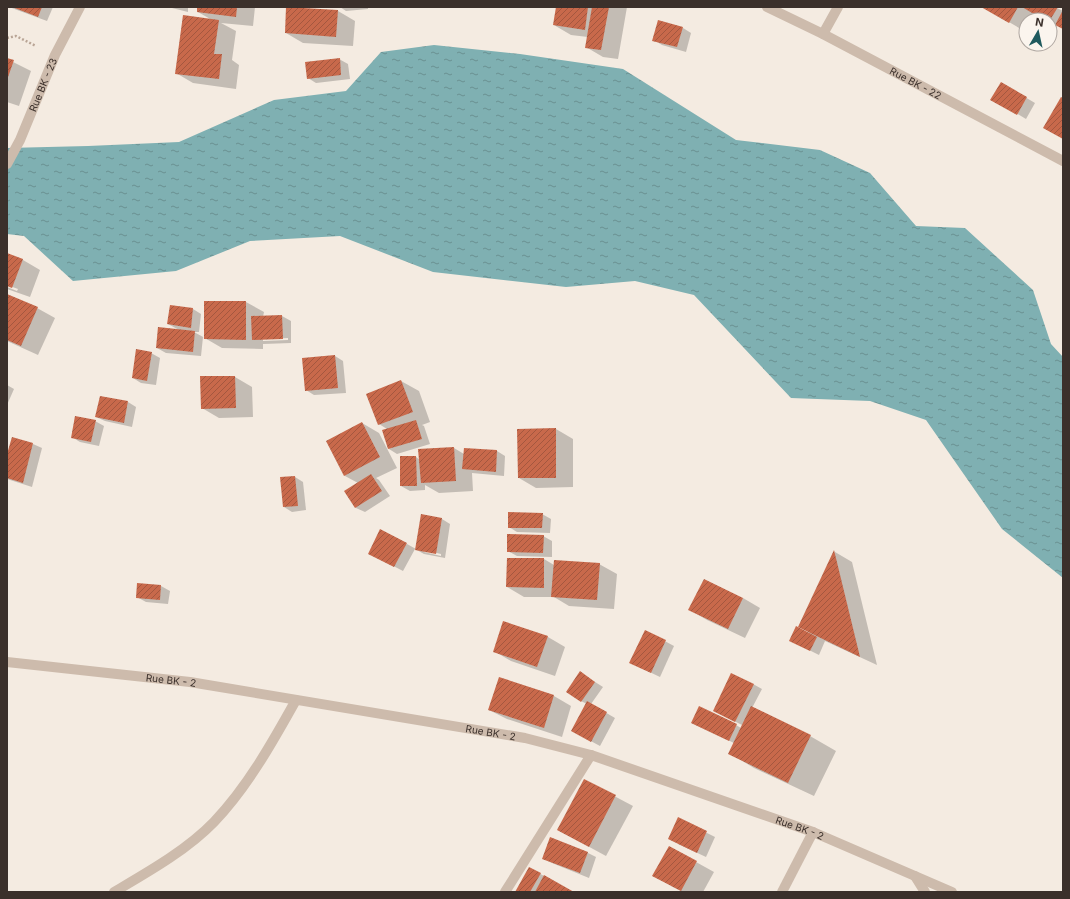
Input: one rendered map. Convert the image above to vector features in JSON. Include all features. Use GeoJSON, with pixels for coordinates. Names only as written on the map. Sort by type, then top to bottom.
{"type":"FeatureCollection","features":[{"type":"Feature","properties":{"kind":"street","name":"Rue BK - 23"},"geometry":{"type":"LineString","coordinates":[[7,164],[20,140],[55,55],[80,7]]}},
{"type":"Feature","properties":{"kind":"street","name":"Rue BK - 22"},"geometry":{"type":"LineString","coordinates":[[767,7],[824,34],[1063,161]]}},
{"type":"Feature","properties":{"kind":"street"},"geometry":{"type":"LineString","coordinates":[[824,34],[838,7]]}},
{"type":"Feature","properties":{"kind":"street","name":"Rue BK - 2"},"geometry":{"type":"LineString","coordinates":[[7,662],[190,682],[524,738],[591,755],[813,832],[952,892]]}},
{"type":"Feature","properties":{"kind":"street"},"geometry":{"type":"LineString","coordinates":[[114,892],[185,847],[213,822],[240,791],[256,768],[272,744],[296,700]]}},
{"type":"Feature","properties":{"kind":"street"},"geometry":{"type":"LineString","coordinates":[[505,892],[591,755]]}},
{"type":"Feature","properties":{"kind":"street"},"geometry":{"type":"LineString","coordinates":[[782,892],[813,832]]}},
{"type":"Feature","properties":{"kind":"street"},"geometry":{"type":"LineString","coordinates":[[915,876],[925,892]]}},
{"type":"Feature","properties":{"kind":"path"},"geometry":{"type":"LineString","coordinates":[[7,38],[16,36],[55,55]]}},
{"type":"Feature","properties":{"kind":"water"},"geometry":{"type":"Polygon","coordinates":[[[434,45],[520,54],[623,69],[736,140],[820,150],[870,173],[916,226],[965,228],[1033,290],[1051,344],[1063,357],[1063,578],[1002,529],[926,420],[870,401],[791,398],[694,295],[635,281],[566,287],[433,272],[340,236],[250,241],[176,271],[73,281],[24,236],[7,234],[7,148],[179,142],[274,100],[346,91],[381,52],[434,45]]]}},
{"type":"Feature","properties":{"kind":"building"},"geometry":{"type":"Polygon","coordinates":[[[12,7],[42,7],[38,17],[12,7]]]}},
{"type":"Feature","properties":{"kind":"building"},"geometry":{"type":"Polygon","coordinates":[[[197,7],[237,7],[236,17],[197,12],[197,7]]]}},
{"type":"Feature","properties":{"kind":"building"},"geometry":{"type":"Polygon","coordinates":[[[286,7],[338,10],[336,37],[285,33],[286,7]]]}},
{"type":"Feature","properties":{"kind":"building"},"geometry":{"type":"Polygon","coordinates":[[[556,7],[588,7],[585,30],[553,25],[556,7]]]}},
{"type":"Feature","properties":{"kind":"building"},"geometry":{"type":"Polygon","coordinates":[[[592,7],[609,7],[601,50],[585,48],[592,7]]]}},
{"type":"Feature","properties":{"kind":"building"},"geometry":{"type":"Polygon","coordinates":[[[981,7],[1018,7],[1009,23],[981,7]]]}},
{"type":"Feature","properties":{"kind":"building"},"geometry":{"type":"Polygon","coordinates":[[[1022,7],[1058,7],[1055,12],[1030,12],[1022,7]]]}},
{"type":"Feature","properties":{"kind":"building"},"geometry":{"type":"Polygon","coordinates":[[[1063,10],[1063,29],[1058,26],[1058,19],[1063,10]]]}},
{"type":"Feature","properties":{"kind":"building"},"geometry":{"type":"Polygon","coordinates":[[[183,15],[219,20],[214,54],[222,54],[219,79],[175,74],[183,15]]]}},
{"type":"Feature","properties":{"kind":"building"},"geometry":{"type":"Polygon","coordinates":[[[658,20],[683,27],[677,47],[652,41],[658,20]]]}},
{"type":"Feature","properties":{"kind":"building"},"geometry":{"type":"Polygon","coordinates":[[[7,58],[14,60],[7,80],[7,58]]]}},
{"type":"Feature","properties":{"kind":"building"},"geometry":{"type":"Polygon","coordinates":[[[340,58],[341,75],[307,79],[305,62],[340,58]]]}},
{"type":"Feature","properties":{"kind":"building"},"geometry":{"type":"Polygon","coordinates":[[[1001,82],[1027,97],[1017,115],[990,100],[1001,82]]]}},
{"type":"Feature","properties":{"kind":"building"},"geometry":{"type":"Polygon","coordinates":[[[1061,97],[1063,98],[1063,139],[1043,128],[1061,97]]]}},
{"type":"Feature","properties":{"kind":"building"},"geometry":{"type":"Polygon","coordinates":[[[7,253],[23,259],[12,288],[7,286],[7,253]]]}},
{"type":"Feature","properties":{"kind":"building"},"geometry":{"type":"Polygon","coordinates":[[[7,294],[38,307],[21,346],[7,340],[7,294]]]}},
{"type":"Feature","properties":{"kind":"building"},"geometry":{"type":"Polygon","coordinates":[[[204,301],[246,301],[246,340],[204,339],[204,301]]]}},
{"type":"Feature","properties":{"kind":"building"},"geometry":{"type":"Polygon","coordinates":[[[170,305],[193,308],[191,328],[167,324],[170,305]]]}},
{"type":"Feature","properties":{"kind":"building"},"geometry":{"type":"Polygon","coordinates":[[[282,315],[283,339],[252,340],[251,316],[282,315]]]}},
{"type":"Feature","properties":{"kind":"building"},"geometry":{"type":"Polygon","coordinates":[[[158,327],[195,331],[193,352],[156,348],[158,327]]]}},
{"type":"Feature","properties":{"kind":"building"},"geometry":{"type":"Polygon","coordinates":[[[136,349],[152,352],[147,381],[132,378],[136,349]]]}},
{"type":"Feature","properties":{"kind":"building"},"geometry":{"type":"Polygon","coordinates":[[[335,355],[338,388],[305,391],[302,358],[335,355]]]}},
{"type":"Feature","properties":{"kind":"building"},"geometry":{"type":"Polygon","coordinates":[[[200,376],[235,376],[236,408],[201,409],[200,376]]]}},
{"type":"Feature","properties":{"kind":"building"},"geometry":{"type":"Polygon","coordinates":[[[401,380],[413,412],[378,425],[366,394],[401,380]]]}},
{"type":"Feature","properties":{"kind":"building"},"geometry":{"type":"Polygon","coordinates":[[[100,396],[128,401],[124,423],[95,417],[100,396]]]}},
{"type":"Feature","properties":{"kind":"building"},"geometry":{"type":"Polygon","coordinates":[[[75,416],[96,420],[91,442],[71,438],[75,416]]]}},
{"type":"Feature","properties":{"kind":"building"},"geometry":{"type":"Polygon","coordinates":[[[416,420],[422,439],[388,449],[382,430],[416,420]]]}},
{"type":"Feature","properties":{"kind":"building"},"geometry":{"type":"Polygon","coordinates":[[[362,422],[380,457],[344,476],[326,441],[362,422]]]}},
{"type":"Feature","properties":{"kind":"building"},"geometry":{"type":"Polygon","coordinates":[[[556,428],[556,478],[518,478],[517,429],[556,428]]]}},
{"type":"Feature","properties":{"kind":"building"},"geometry":{"type":"Polygon","coordinates":[[[12,437],[33,443],[23,483],[7,478],[7,454],[12,437]]]}},
{"type":"Feature","properties":{"kind":"building"},"geometry":{"type":"Polygon","coordinates":[[[454,447],[456,481],[421,483],[418,449],[454,447]]]}},
{"type":"Feature","properties":{"kind":"building"},"geometry":{"type":"Polygon","coordinates":[[[464,448],[497,450],[496,472],[462,469],[464,448]]]}},
{"type":"Feature","properties":{"kind":"building"},"geometry":{"type":"Polygon","coordinates":[[[400,456],[416,456],[417,486],[400,486],[400,456]]]}},
{"type":"Feature","properties":{"kind":"building"},"geometry":{"type":"Polygon","coordinates":[[[371,474],[382,491],[355,508],[344,491],[371,474]]]}},
{"type":"Feature","properties":{"kind":"building"},"geometry":{"type":"Polygon","coordinates":[[[295,476],[298,506],[283,507],[280,477],[295,476]]]}},
{"type":"Feature","properties":{"kind":"building"},"geometry":{"type":"Polygon","coordinates":[[[508,512],[543,513],[542,528],[508,528],[508,512]]]}},
{"type":"Feature","properties":{"kind":"building"},"geometry":{"type":"Polygon","coordinates":[[[421,514],[442,518],[436,554],[415,550],[421,514]]]}},
{"type":"Feature","properties":{"kind":"building"},"geometry":{"type":"Polygon","coordinates":[[[380,529],[407,543],[394,567],[368,554],[380,529]]]}},
{"type":"Feature","properties":{"kind":"building"},"geometry":{"type":"Polygon","coordinates":[[[507,534],[544,535],[543,553],[507,552],[507,534]]]}},
{"type":"Feature","properties":{"kind":"building"},"geometry":{"type":"Polygon","coordinates":[[[834,550],[860,657],[798,627],[834,550]]]}},
{"type":"Feature","properties":{"kind":"building"},"geometry":{"type":"Polygon","coordinates":[[[507,558],[544,558],[544,588],[506,587],[507,558]]]}},
{"type":"Feature","properties":{"kind":"building"},"geometry":{"type":"Polygon","coordinates":[[[554,560],[600,563],[597,600],[551,597],[554,560]]]}},
{"type":"Feature","properties":{"kind":"building"},"geometry":{"type":"Polygon","coordinates":[[[704,579],[743,598],[728,629],[688,610],[704,579]]]}},
{"type":"Feature","properties":{"kind":"building"},"geometry":{"type":"Polygon","coordinates":[[[137,583],[161,585],[160,600],[136,598],[137,583]]]}},
{"type":"Feature","properties":{"kind":"building"},"geometry":{"type":"Polygon","coordinates":[[[503,621],[548,636],[537,667],[493,652],[503,621]]]}},
{"type":"Feature","properties":{"kind":"building"},"geometry":{"type":"Polygon","coordinates":[[[796,626],[817,637],[810,651],[789,641],[796,626]]]}},
{"type":"Feature","properties":{"kind":"building"},"geometry":{"type":"Polygon","coordinates":[[[645,630],[666,640],[651,673],[629,663],[645,630]]]}},
{"type":"Feature","properties":{"kind":"building"},"geometry":{"type":"Polygon","coordinates":[[[580,671],[595,682],[581,702],[566,692],[580,671]]]}},
{"type":"Feature","properties":{"kind":"building"},"geometry":{"type":"Polygon","coordinates":[[[731,673],[754,684],[735,722],[713,711],[731,673]]]}},
{"type":"Feature","properties":{"kind":"building"},"geometry":{"type":"Polygon","coordinates":[[[499,677],[554,695],[544,728],[488,710],[499,677]]]}},
{"type":"Feature","properties":{"kind":"building"},"geometry":{"type":"Polygon","coordinates":[[[587,701],[607,712],[591,742],[571,731],[587,701]]]}},
{"type":"Feature","properties":{"kind":"building"},"geometry":{"type":"Polygon","coordinates":[[[699,706],[737,724],[729,741],[691,723],[699,706]]]}},
{"type":"Feature","properties":{"kind":"building"},"geometry":{"type":"Polygon","coordinates":[[[751,706],[811,735],[788,783],[728,754],[751,706]]]}},
{"type":"Feature","properties":{"kind":"building"},"geometry":{"type":"Polygon","coordinates":[[[584,779],[616,795],[589,847],[557,830],[584,779]]]}},
{"type":"Feature","properties":{"kind":"building"},"geometry":{"type":"Polygon","coordinates":[[[678,817],[707,831],[697,853],[668,839],[678,817]]]}},
{"type":"Feature","properties":{"kind":"building"},"geometry":{"type":"Polygon","coordinates":[[[550,837],[588,852],[580,873],[542,859],[550,837]]]}},
{"type":"Feature","properties":{"kind":"building"},"geometry":{"type":"Polygon","coordinates":[[[669,846],[697,861],[681,891],[652,876],[669,846]]]}},
{"type":"Feature","properties":{"kind":"building"},"geometry":{"type":"Polygon","coordinates":[[[529,867],[541,873],[530,892],[515,892],[529,867]]]}},
{"type":"Feature","properties":{"kind":"building"},"geometry":{"type":"Polygon","coordinates":[[[544,875],[574,892],[535,892],[544,875]]]}}]}
